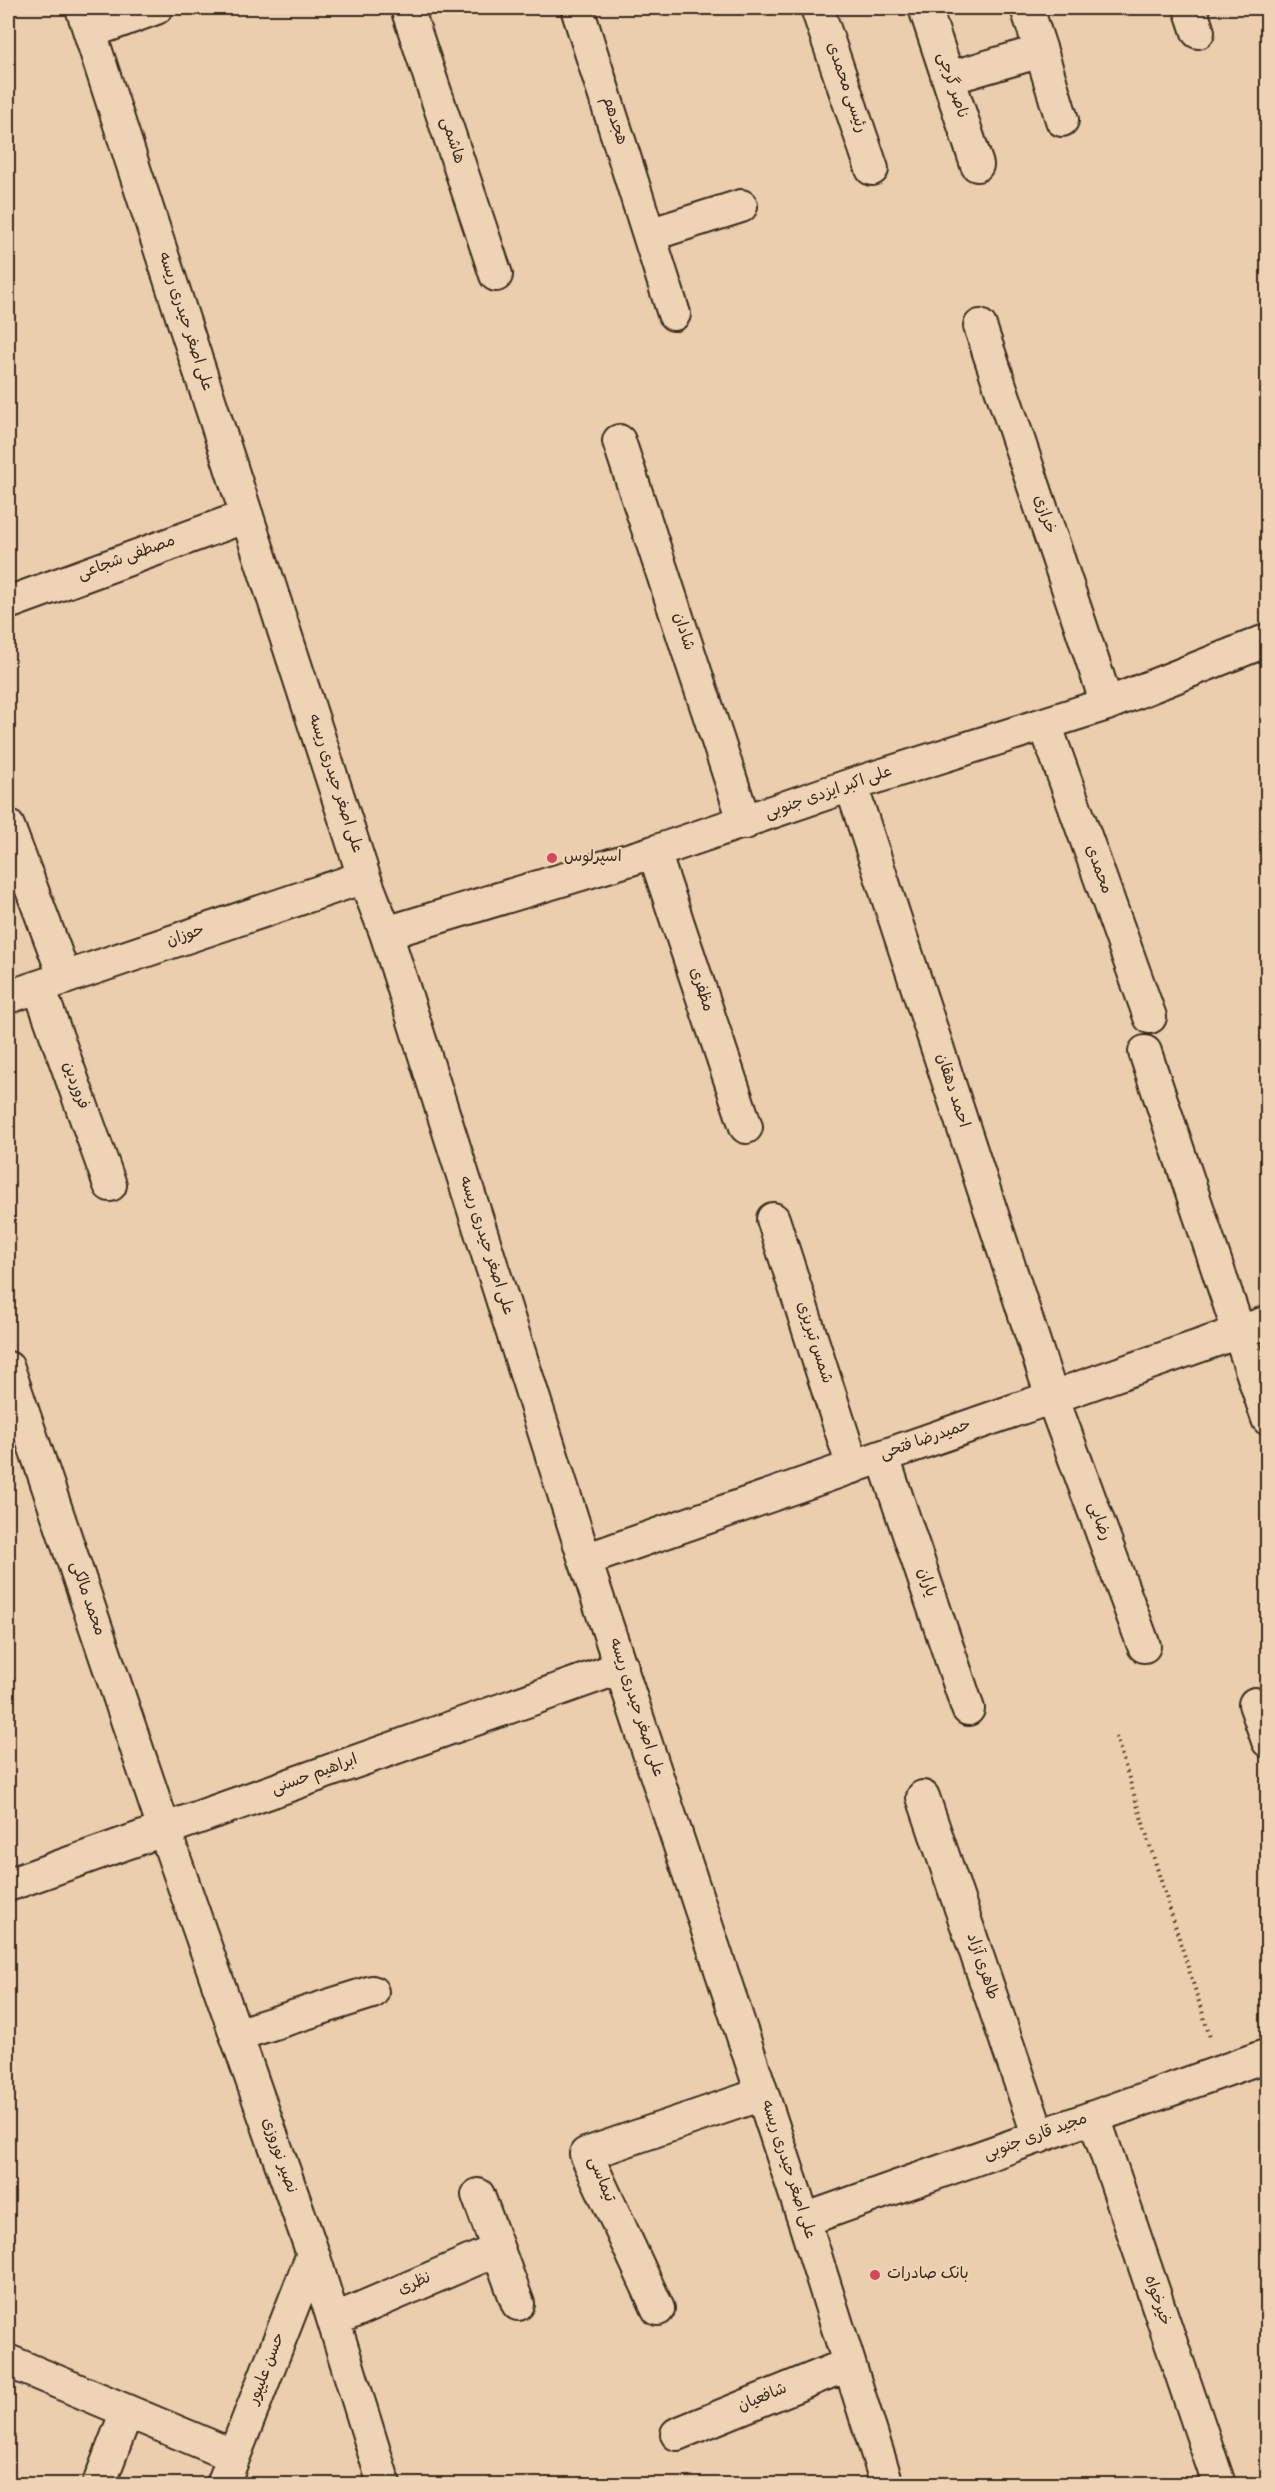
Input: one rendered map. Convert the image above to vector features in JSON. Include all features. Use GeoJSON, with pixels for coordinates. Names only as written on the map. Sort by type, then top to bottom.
{"type":"FeatureCollection","features":[{"type":"Feature","properties":{"kind":"street"},"geometry":{"type":"LineString","coordinates":[[86,20],[156,8]]}},
{"type":"Feature","properties":{"kind":"street","name":"هاشمی"},"geometry":{"type":"LineString","coordinates":[[407,8],[496,275]]}},
{"type":"Feature","properties":{"kind":"street","name":"هجدهم"},"geometry":{"type":"LineString","coordinates":[[577,8],[674,314]]}},
{"type":"Feature","properties":{"kind":"street","name":"رئیسی محمدی"},"geometry":{"type":"LineString","coordinates":[[817,8],[872,169]]}},
{"type":"Feature","properties":{"kind":"street","name":"ناصر گرجی"},"geometry":{"type":"LineString","coordinates":[[926,8],[977,165]]}},
{"type":"Feature","properties":{"kind":"street"},"geometry":{"type":"LineString","coordinates":[[1027,8],[1062,120]]}},
{"type":"Feature","properties":{"kind":"street","name":"علی اصغر حیدری ریسه"},"geometry":{"type":"LineString","coordinates":[[86,20],[364,878],[386,933],[585,1560],[804,2220],[887,2484]]}},
{"type":"Feature","properties":{"kind":"street"},"geometry":{"type":"LineString","coordinates":[[949,78],[1041,51]]}},
{"type":"Feature","properties":{"kind":"street"},"geometry":{"type":"LineString","coordinates":[[649,235],[741,206]]}},
{"type":"Feature","properties":{"kind":"street","name":"خرازی"},"geometry":{"type":"LineString","coordinates":[[980,326],[1107,704]]}},
{"type":"Feature","properties":{"kind":"street","name":"شادان"},"geometry":{"type":"LineString","coordinates":[[619,441],[745,823]]}},
{"type":"Feature","properties":{"kind":"street","name":"مصطفی شجاعی"},"geometry":{"type":"LineString","coordinates":[[8,603],[247,516]]}},
{"type":"Feature","properties":{"kind":"street","name":"علی اکبر ایزدی جنوبی"},"geometry":{"type":"LineString","coordinates":[[386,933],[654,852],[745,823],[851,785],[1107,704],[1268,640]]}},
{"type":"Feature","properties":{"kind":"street","name":"محمدی"},"geometry":{"type":"LineString","coordinates":[[1046,724],[1149,1017]]}},
{"type":"Feature","properties":{"kind":"street","name":"احمد دهقان"},"geometry":{"type":"LineString","coordinates":[[851,785],[1052,1397]]}},
{"type":"Feature","properties":{"kind":"street","name":"فروردین"},"geometry":{"type":"LineString","coordinates":[[8,825],[110,1185]]}},
{"type":"Feature","properties":{"kind":"street","name":"مظفری"},"geometry":{"type":"LineString","coordinates":[[654,852],[746,1127]]}},
{"type":"Feature","properties":{"kind":"street","name":"حوزان"},"geometry":{"type":"LineString","coordinates":[[8,998],[364,878]]}},
{"type":"Feature","properties":{"kind":"street"},"geometry":{"type":"LineString","coordinates":[[1144,1053],[1253,1327],[1268,1419]]}},
{"type":"Feature","properties":{"kind":"street","name":"شمس تبریزی"},"geometry":{"type":"LineString","coordinates":[[773,1219],[853,1467]]}},
{"type":"Feature","properties":{"kind":"street","name":"حمیدرضا فتحی"},"geometry":{"type":"LineString","coordinates":[[585,1560],[1253,1327]]}},
{"type":"Feature","properties":{"kind":"street","name":"محمد مالکی"},"geometry":{"type":"LineString","coordinates":[[8,1368],[164,1829]]}},
{"type":"Feature","properties":{"kind":"street","name":"رضایی"},"geometry":{"type":"LineString","coordinates":[[1052,1397],[1144,1646]]}},
{"type":"Feature","properties":{"kind":"street","name":"یاران"},"geometry":{"type":"LineString","coordinates":[[883,1457],[968,1709]]}},
{"type":"Feature","properties":{"kind":"street","name":"ابراهیم حسنی"},"geometry":{"type":"LineString","coordinates":[[8,1885],[622,1667]]}},
{"type":"Feature","properties":{"kind":"street"},"geometry":{"type":"LineString","coordinates":[[1255,1704],[1268,1741]]}},
{"type":"Feature","properties":{"kind":"street","name":"طاهری آزاد"},"geometry":{"type":"LineString","coordinates":[[924,1797],[1039,2137]]}},
{"type":"Feature","properties":{"kind":"street","name":"نصیر نوروزی"},"geometry":{"type":"LineString","coordinates":[[164,1829],[313,2254],[384,2484]]}},
{"type":"Feature","properties":{"kind":"street"},"geometry":{"type":"LineString","coordinates":[[236,2035],[372,1992]]}},
{"type":"Feature","properties":{"kind":"street","name":"مجید قاری جنوبی"},"geometry":{"type":"LineString","coordinates":[[804,2220],[1268,2055]]}},
{"type":"Feature","properties":{"kind":"street","name":"تیماسی"},"geometry":{"type":"LineString","coordinates":[[658,2309],[586,2154],[762,2094]]}},
{"type":"Feature","properties":{"kind":"street","name":"خیرخواه"},"geometry":{"type":"LineString","coordinates":[[1094,2117],[1219,2484]]}},
{"type":"Feature","properties":{"kind":"street"},"geometry":{"type":"LineString","coordinates":[[478,2195],[518,2304]]}},
{"type":"Feature","properties":{"kind":"street","name":"نظری"},"geometry":{"type":"LineString","coordinates":[[334,2320],[497,2250]]}},
{"type":"Feature","properties":{"kind":"street","name":"حسن علیپور"},"geometry":{"type":"LineString","coordinates":[[229,2470],[313,2254]]}},
{"type":"Feature","properties":{"kind":"street"},"geometry":{"type":"LineString","coordinates":[[8,2361],[127,2411],[229,2470]]}},
{"type":"Feature","properties":{"kind":"street","name":"شافعیان"},"geometry":{"type":"LineString","coordinates":[[677,2434],[849,2364]]}},
{"type":"Feature","properties":{"kind":"street"},"geometry":{"type":"LineString","coordinates":[[99,2484],[127,2411]]}},
{"type":"Feature","properties":{"kind":"path"},"geometry":{"type":"LineString","coordinates":[[1116,1737],[1221,2072]]}},
{"type":"Feature","properties":{"kind":"place","name":"اسپرلوس"},"geometry":{"type":"Point","coordinates":[552,858]}},
{"type":"Feature","properties":{"kind":"place","name":"بانک صادرات"},"geometry":{"type":"Point","coordinates":[875,2275]}}]}
